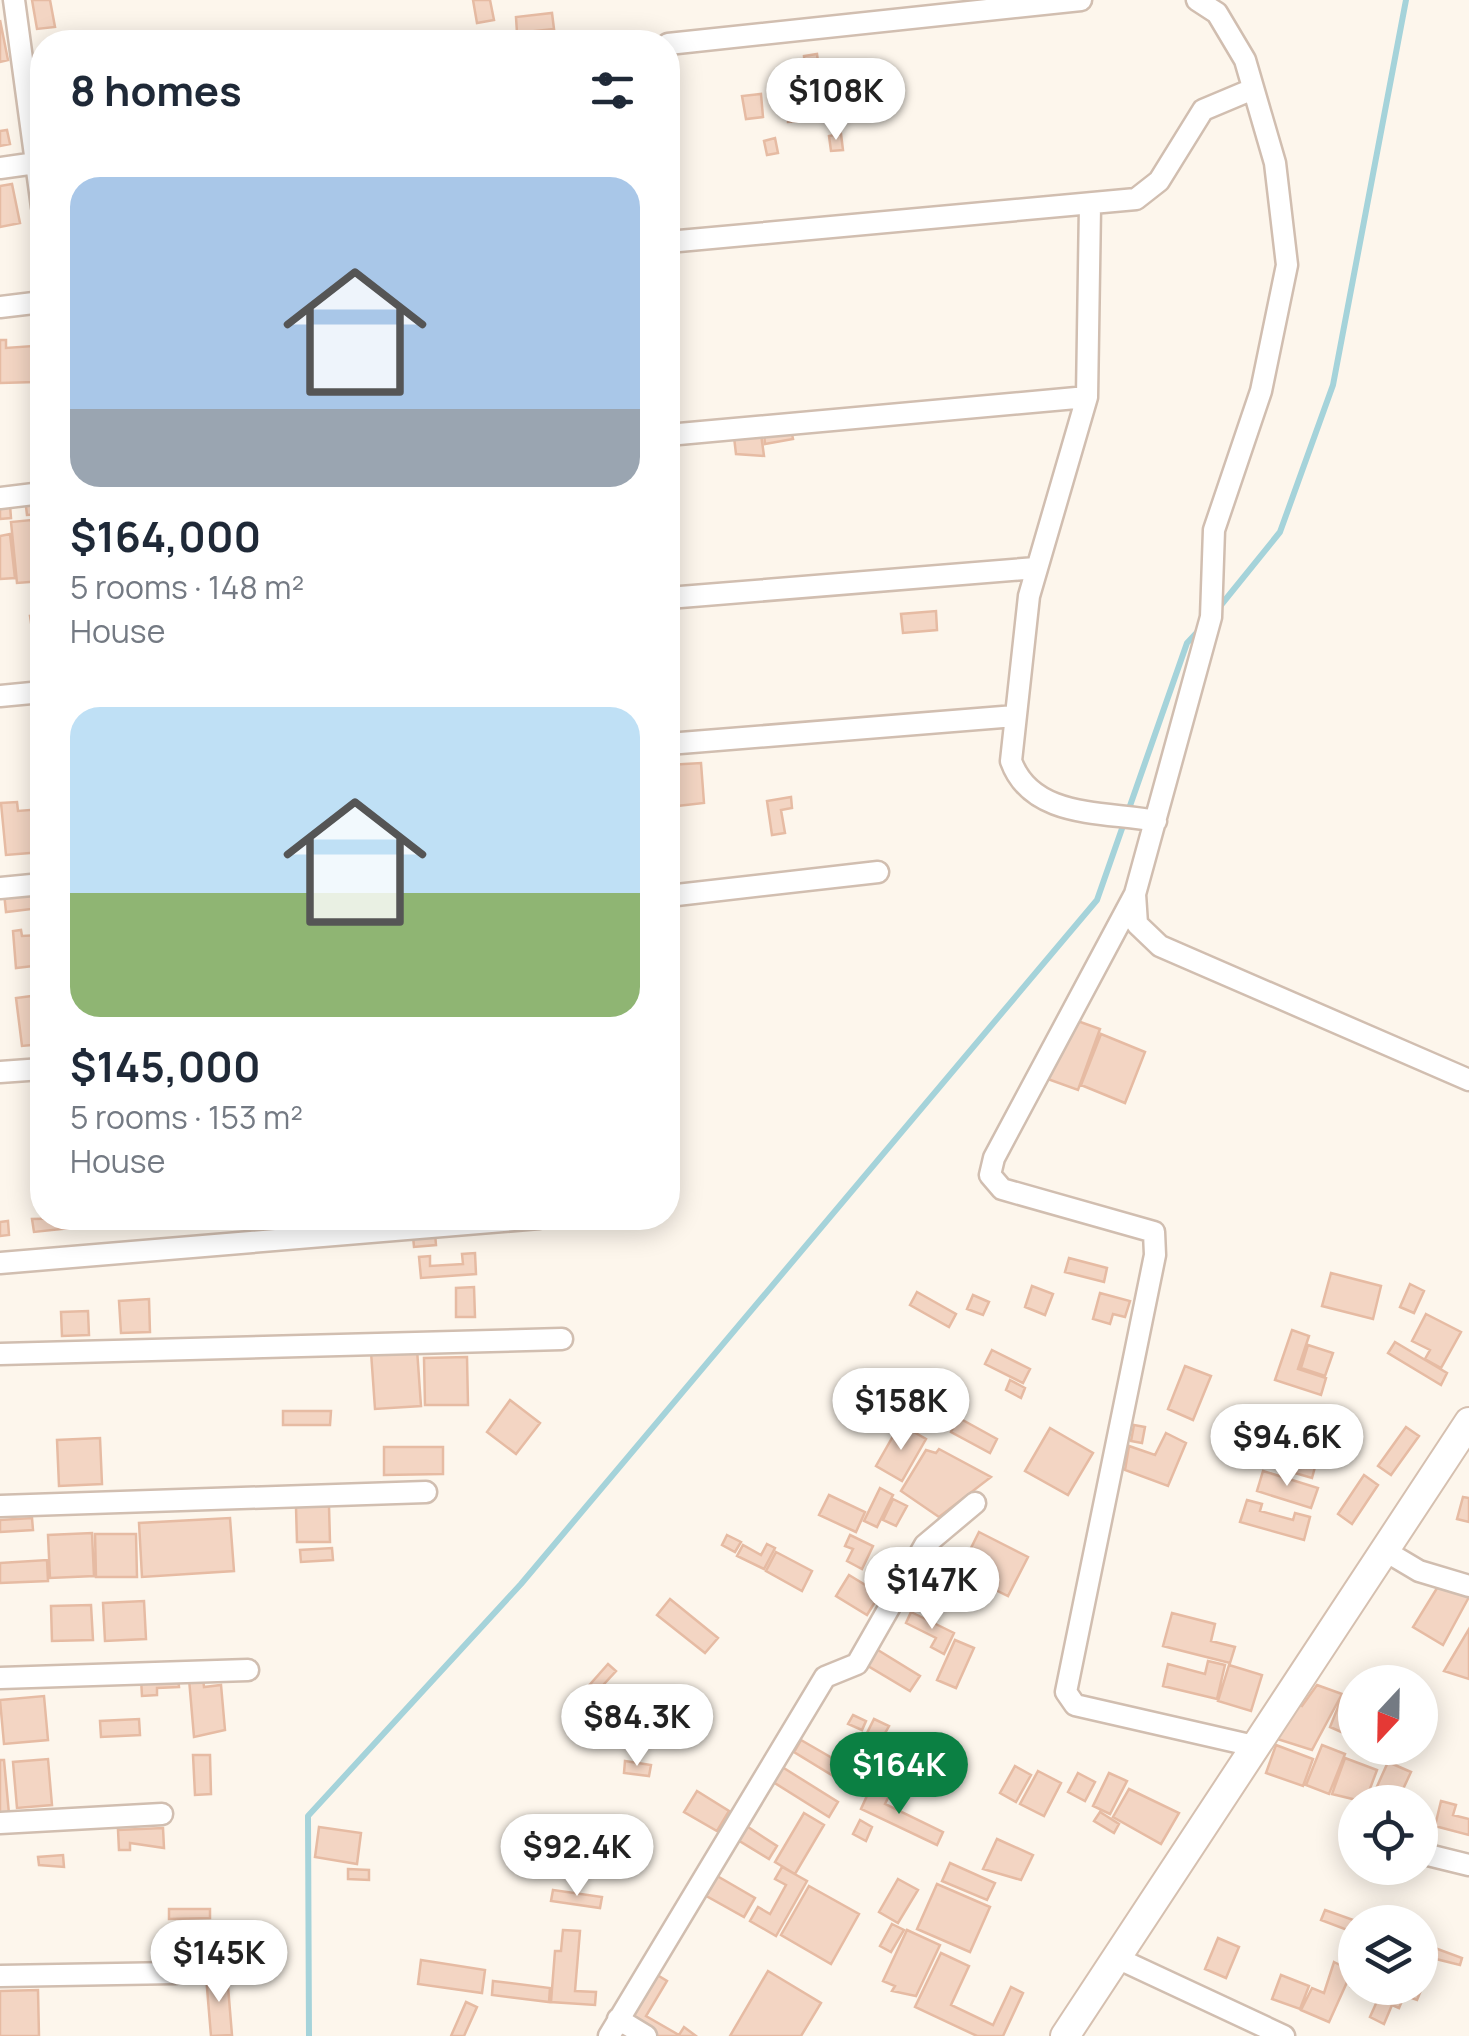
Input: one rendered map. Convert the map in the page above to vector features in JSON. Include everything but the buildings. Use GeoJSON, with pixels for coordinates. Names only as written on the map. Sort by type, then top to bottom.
{"type":"FeatureCollection","features":[{"type":"Feature","properties":{"kind":"street"},"geometry":{"type":"LineString","coordinates":[[14,0],[30,81]]}},
{"type":"Feature","properties":{"kind":"street"},"geometry":{"type":"LineString","coordinates":[[680,43],[1081,0]]}},
{"type":"Feature","properties":{"kind":"street"},"geometry":{"type":"LineString","coordinates":[[1196,0],[1217,13],[1245,60],[1275,163],[1287,265],[1262,391],[1214,530],[1211,617],[1134,894],[994,1158],[990,1175],[1002,1189],[1154,1232],[1154,1255],[1066,1692],[1074,1704],[1254,1746]]}},
{"type":"Feature","properties":{"kind":"street"},"geometry":{"type":"LineString","coordinates":[[680,241],[1136,199],[1150,191],[1203,110],[1253,89]]}},
{"type":"Feature","properties":{"kind":"street"},"geometry":{"type":"LineString","coordinates":[[0,168],[30,163]]}},
{"type":"Feature","properties":{"kind":"street"},"geometry":{"type":"LineString","coordinates":[[1090,206],[1087,397],[1023,624],[1011,761],[1019,782],[1042,800],[1156,821]]}},
{"type":"Feature","properties":{"kind":"street"},"geometry":{"type":"LineString","coordinates":[[0,307],[30,303]]}},
{"type":"Feature","properties":{"kind":"street"},"geometry":{"type":"LineString","coordinates":[[680,434],[1087,397]]}},
{"type":"Feature","properties":{"kind":"street"},"geometry":{"type":"LineString","coordinates":[[0,498],[30,494]]}},
{"type":"Feature","properties":{"kind":"street"},"geometry":{"type":"LineString","coordinates":[[680,597],[1036,568]]}},
{"type":"Feature","properties":{"kind":"street"},"geometry":{"type":"LineString","coordinates":[[0,696],[30,693]]}},
{"type":"Feature","properties":{"kind":"street"},"geometry":{"type":"LineString","coordinates":[[680,743],[1015,716]]}},
{"type":"Feature","properties":{"kind":"street"},"geometry":{"type":"LineString","coordinates":[[680,895],[878,872]]}},
{"type":"Feature","properties":{"kind":"street"},"geometry":{"type":"LineString","coordinates":[[0,888],[30,885]]}},
{"type":"Feature","properties":{"kind":"street"},"geometry":{"type":"LineString","coordinates":[[1134,894],[1138,924],[1160,946],[1469,1080]]}},
{"type":"Feature","properties":{"kind":"street"},"geometry":{"type":"LineString","coordinates":[[0,1072],[30,1070]]}},
{"type":"Feature","properties":{"kind":"street"},"geometry":{"type":"LineString","coordinates":[[0,1263],[395,1230]]}},
{"type":"Feature","properties":{"kind":"street"},"geometry":{"type":"LineString","coordinates":[[0,1354],[562,1340]]}},
{"type":"Feature","properties":{"kind":"street"},"geometry":{"type":"LineString","coordinates":[[1065,2036],[1469,1422]]}},
{"type":"Feature","properties":{"kind":"street"},"geometry":{"type":"LineString","coordinates":[[0,1506],[426,1492]]}},
{"type":"Feature","properties":{"kind":"street"},"geometry":{"type":"LineString","coordinates":[[646,2036],[614,2027],[825,1677],[857,1664],[925,1545],[975,1502]]}},
{"type":"Feature","properties":{"kind":"street"},"geometry":{"type":"LineString","coordinates":[[1382,1549],[1418,1571],[1469,1586]]}},
{"type":"Feature","properties":{"kind":"street"},"geometry":{"type":"LineString","coordinates":[[0,1678],[248,1670]]}},
{"type":"Feature","properties":{"kind":"street"},"geometry":{"type":"LineString","coordinates":[[0,1823],[162,1814]]}},
{"type":"Feature","properties":{"kind":"street"},"geometry":{"type":"LineString","coordinates":[[1438,1857],[1469,1865]]}},
{"type":"Feature","properties":{"kind":"street"},"geometry":{"type":"LineString","coordinates":[[1117,1958],[1284,2036]]}},
{"type":"Feature","properties":{"kind":"street"},"geometry":{"type":"LineString","coordinates":[[0,1976],[176,1973]]}},
{"type":"Feature","properties":{"kind":"waterway"},"geometry":{"type":"LineString","coordinates":[[1217,610],[1280,532],[1333,385],[1406,0]]}},
{"type":"Feature","properties":{"kind":"waterway"},"geometry":{"type":"LineString","coordinates":[[309,2036],[308,1816],[521,1584],[1097,900],[1187,643],[1202,627]]}}]}
